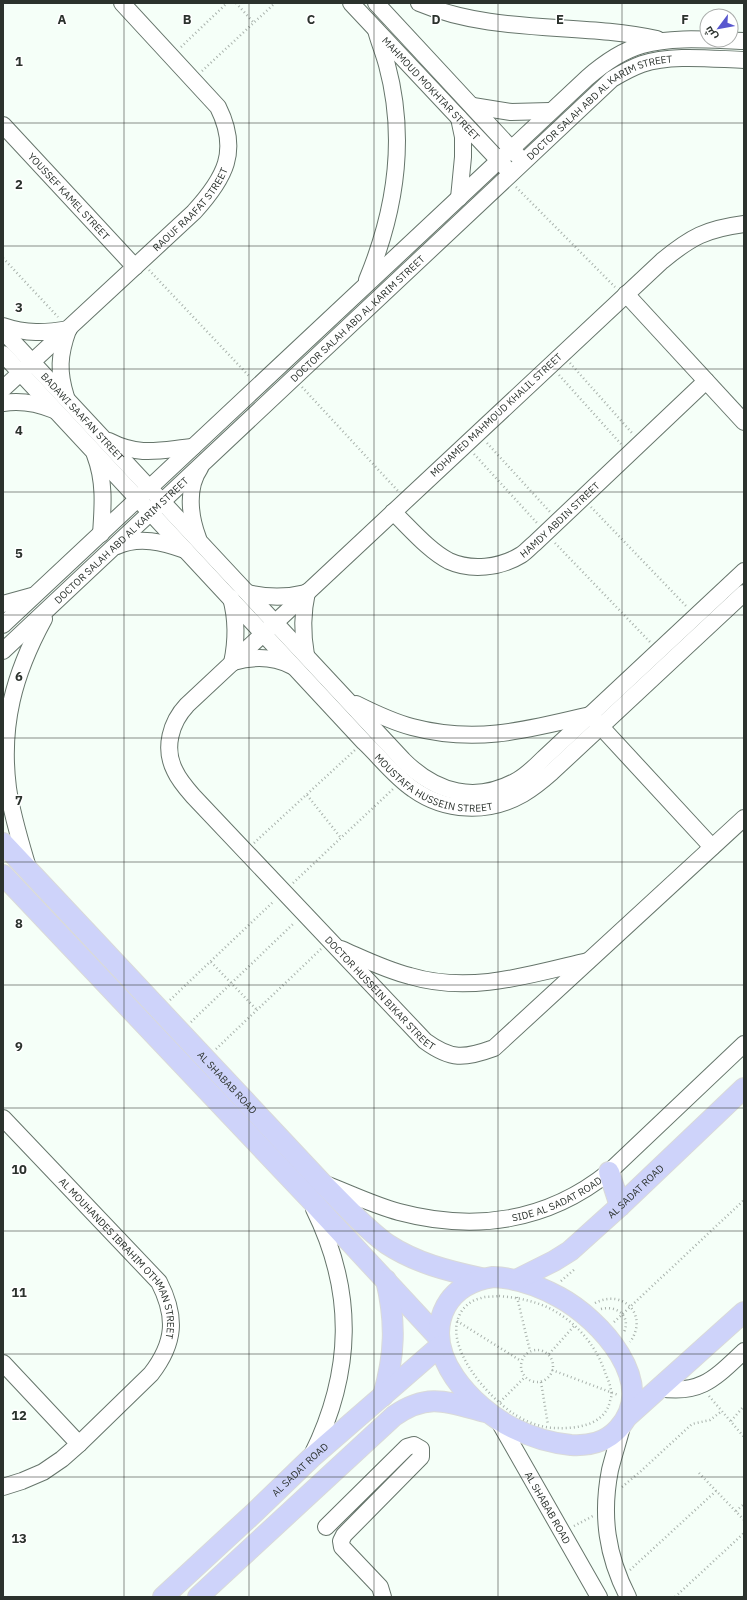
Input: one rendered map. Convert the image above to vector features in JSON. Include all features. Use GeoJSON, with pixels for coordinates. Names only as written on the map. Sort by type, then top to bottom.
{"type":"FeatureCollection","features":[{"type":"Feature","properties":{"kind":"main road","name":"AL SHABAB ROAD"},"geometry":{"type":"LineString","coordinates":[[3,843],[322,1183],[368,1228],[386,1243],[405,1254],[448,1271],[481,1278]]}},
{"type":"Feature","properties":{"kind":"main road","name":"AL SHABAB ROAD"},"geometry":{"type":"LineString","coordinates":[[3,876],[386,1280],[439,1342]]}},
{"type":"Feature","properties":{"kind":"main road","name":"AL SADAT ROAD"},"geometry":{"type":"LineString","coordinates":[[515,1285],[570,1251],[620,1206],[744,1088]]}},
{"type":"Feature","properties":{"kind":"main road"},"geometry":{"type":"LineString","coordinates":[[609,1172],[620,1206]]}},
{"type":"Feature","properties":{"kind":"main road"},"geometry":{"type":"LineString","coordinates":[[627,1414],[633,1391],[631,1377],[625,1364],[612,1344],[597,1326],[589,1310],[539,1287],[515,1285],[493,1277],[481,1278],[469,1283],[458,1291],[450,1300],[443,1312],[440,1325],[439,1342],[446,1362],[458,1381],[472,1398],[495,1411],[519,1431],[549,1435],[585,1446],[600,1442],[613,1434],[627,1414],[659,1388],[744,1312]]}},
{"type":"Feature","properties":{"kind":"main road"},"geometry":{"type":"LineString","coordinates":[[383,1396],[390,1370],[394,1338],[390,1299],[386,1280]]}},
{"type":"Feature","properties":{"kind":"main road","name":"AL SADAT ROAD"},"geometry":{"type":"LineString","coordinates":[[170,1595],[311,1458],[383,1396],[439,1342]]}},
{"type":"Feature","properties":{"kind":"main road"},"geometry":{"type":"LineString","coordinates":[[198,1597],[394,1416],[405,1408],[418,1402],[432,1400],[495,1411]]}},
{"type":"Feature","properties":{"kind":"street","name":"RAOUF RAAFAT STREET"},"geometry":{"type":"LineString","coordinates":[[3,389],[194,212],[217,184],[224,169],[229,143],[225,122],[218,107],[122,3]]}},
{"type":"Feature","properties":{"kind":"street","name":"MAHMOUD MOKHTAR STREET"},"geometry":{"type":"LineString","coordinates":[[351,3],[499,160],[509,175]]}},
{"type":"Feature","properties":{"kind":"street","name":"MAHMOUD MOKHTAR STREET"},"geometry":{"type":"LineString","coordinates":[[376,3],[523,161]]}},
{"type":"Feature","properties":{"kind":"street"},"geometry":{"type":"LineString","coordinates":[[419,3],[451,15],[494,23],[615,32],[663,40]]}},
{"type":"Feature","properties":{"kind":"street"},"geometry":{"type":"LineString","coordinates":[[365,284],[380,249],[390,213],[395,176],[397,139],[394,102],[387,65],[376,30]]}},
{"type":"Feature","properties":{"kind":"street","name":"DOCTOR SALAH ABD AL KARIM STREET"},"geometry":{"type":"LineString","coordinates":[[3,625],[550,111],[603,64],[628,50],[663,40],[744,41]]}},
{"type":"Feature","properties":{"kind":"street","name":"DOCTOR SALAH ABD AL KARIM STREET"},"geometry":{"type":"LineString","coordinates":[[3,651],[612,79],[627,70],[660,60],[744,60]]}},
{"type":"Feature","properties":{"kind":"street"},"geometry":{"type":"LineString","coordinates":[[473,106],[511,112],[550,111]]}},
{"type":"Feature","properties":{"kind":"street"},"geometry":{"type":"LineString","coordinates":[[458,198],[463,157],[463,137],[459,118]]}},
{"type":"Feature","properties":{"kind":"street","name":"YOUSSEF KAMEL STREET"},"geometry":{"type":"LineString","coordinates":[[3,125],[138,264]]}},
{"type":"Feature","properties":{"kind":"street","name":"MOHAMED MAHMOUD KHALIL STREET"},"geometry":{"type":"LineString","coordinates":[[270,628],[662,261],[680,246],[700,234],[722,227],[744,224]]}},
{"type":"Feature","properties":{"kind":"street"},"geometry":{"type":"LineString","coordinates":[[625,295],[744,422]]}},
{"type":"Feature","properties":{"kind":"street"},"geometry":{"type":"LineString","coordinates":[[3,326],[14,330],[32,333],[69,329]]}},
{"type":"Feature","properties":{"kind":"street"},"geometry":{"type":"LineString","coordinates":[[3,403],[27,402],[42,405],[62,405],[60,364],[62,346],[69,329]]}},
{"type":"Feature","properties":{"kind":"street","name":"BADAWI SAAFAN STREET"},"geometry":{"type":"LineString","coordinates":[[3,331],[26,367],[156,507]]}},
{"type":"Feature","properties":{"kind":"street","name":"BADAWI SAAFAN STREET"},"geometry":{"type":"LineString","coordinates":[[3,354],[26,367]]}},
{"type":"Feature","properties":{"kind":"street","name":"HAMDY ABDIN STREET"},"geometry":{"type":"LineString","coordinates":[[393,512],[433,550],[449,561],[467,566],[486,567],[504,563],[521,555],[546,533],[706,381]]}},
{"type":"Feature","properties":{"kind":"street"},"geometry":{"type":"LineString","coordinates":[[101,534],[104,498],[103,481],[99,465],[98,444],[146,452],[161,452],[193,447]]}},
{"type":"Feature","properties":{"kind":"street"},"geometry":{"type":"LineString","coordinates":[[113,547],[127,542],[142,541],[194,546],[194,525],[191,508],[192,490],[196,473],[206,460]]}},
{"type":"Feature","properties":{"kind":"street","name":"MOUSTAFA HUSSEIN STREET"},"geometry":{"type":"LineString","coordinates":[[156,507],[194,546],[248,593],[298,669],[364,742],[402,781],[427,798],[443,804],[459,807],[476,808],[492,806],[509,801],[538,783],[658,651],[744,571]]}},
{"type":"Feature","properties":{"kind":"street","name":"MOUSTAFA HUSSEIN STREET"},"geometry":{"type":"LineString","coordinates":[[194,546],[231,598],[306,655],[416,772],[428,781],[443,788],[458,792],[474,793],[490,791],[519,779],[544,758],[595,721],[744,593]]}},
{"type":"Feature","properties":{"kind":"street"},"geometry":{"type":"LineString","coordinates":[[248,593],[260,596],[284,597],[307,592],[302,623],[306,655]]}},
{"type":"Feature","properties":{"kind":"street"},"geometry":{"type":"LineString","coordinates":[[3,604],[36,594]]}},
{"type":"Feature","properties":{"kind":"street"},"geometry":{"type":"LineString","coordinates":[[231,598],[236,630],[235,650],[232,663]]}},
{"type":"Feature","properties":{"kind":"street"},"geometry":{"type":"LineString","coordinates":[[29,871],[8,788],[5,759],[6,724],[10,703],[22,662],[51,606]]}},
{"type":"Feature","properties":{"kind":"street","name":"DOCTOR HUSSEIN BIKAR STREET"},"geometry":{"type":"LineString","coordinates":[[270,628],[179,713],[172,726],[170,741],[170,756],[174,770],[182,783],[245,852],[425,1041],[437,1050],[450,1055],[466,1056],[479,1054],[494,1048],[744,818]]}},
{"type":"Feature","properties":{"kind":"street"},"geometry":{"type":"LineString","coordinates":[[232,663],[245,659],[273,659],[298,669]]}},
{"type":"Feature","properties":{"kind":"street"},"geometry":{"type":"LineString","coordinates":[[348,700],[387,719],[412,727],[462,735],[488,735],[595,721],[712,847]]}},
{"type":"Feature","properties":{"kind":"street"},"geometry":{"type":"LineString","coordinates":[[332,943],[389,970],[434,982],[457,984],[480,984],[504,981],[590,960]]}},
{"type":"Feature","properties":{"kind":"street","name":"SIDE AL SADAT ROAD"},"geometry":{"type":"LineString","coordinates":[[322,1183],[398,1212],[434,1220],[476,1222],[516,1217],[556,1205],[592,1185],[609,1172],[744,1044]]}},
{"type":"Feature","properties":{"kind":"street","name":"AL MOUHANDES IBRAHIM OTHMAN STREET"},"geometry":{"type":"LineString","coordinates":[[3,1118],[159,1282],[171,1313],[168,1346],[161,1361],[151,1374],[80,1444],[62,1459],[43,1472],[3,1487]]}},
{"type":"Feature","properties":{"kind":"street"},"geometry":{"type":"LineString","coordinates":[[309,1198],[323,1226],[333,1254],[340,1283],[344,1313],[344,1343],[341,1373],[336,1395],[324,1431],[311,1458]]}},
{"type":"Feature","properties":{"kind":"street"},"geometry":{"type":"LineString","coordinates":[[659,1388],[675,1391],[700,1386],[718,1376],[744,1351]]}},
{"type":"Feature","properties":{"kind":"street"},"geometry":{"type":"LineString","coordinates":[[3,1363],[80,1444]]}},
{"type":"Feature","properties":{"kind":"street","name":"AL SHABAB ROAD"},"geometry":{"type":"LineString","coordinates":[[495,1411],[599,1597]]}},
{"type":"Feature","properties":{"kind":"street"},"geometry":{"type":"LineString","coordinates":[[627,1414],[610,1470],[606,1505],[606,1530],[611,1556],[628,1597]]}},
{"type":"Feature","properties":{"kind":"street"},"geometry":{"type":"LineString","coordinates":[[326,1527],[407,1447],[414,1445],[418,1446],[421,1450],[421,1457],[344,1535],[341,1541],[342,1547],[380,1587],[383,1597]]}},
{"type":"Feature","properties":{"kind":"path"},"geometry":{"type":"LineString","coordinates":[[171,56],[227,3]]}},
{"type":"Feature","properties":{"kind":"path"},"geometry":{"type":"LineString","coordinates":[[236,3],[254,23]]}},
{"type":"Feature","properties":{"kind":"path"},"geometry":{"type":"LineString","coordinates":[[193,79],[275,3]]}},
{"type":"Feature","properties":{"kind":"path"},"geometry":{"type":"LineString","coordinates":[[509,175],[625,295]]}},
{"type":"Feature","properties":{"kind":"path"},"geometry":{"type":"LineString","coordinates":[[3,258],[69,329]]}},
{"type":"Feature","properties":{"kind":"path"},"geometry":{"type":"LineString","coordinates":[[138,264],[258,386]]}},
{"type":"Feature","properties":{"kind":"path"},"geometry":{"type":"LineString","coordinates":[[562,354],[635,448]]}},
{"type":"Feature","properties":{"kind":"path"},"geometry":{"type":"LineString","coordinates":[[550,365],[635,448]]}},
{"type":"Feature","properties":{"kind":"path"},"geometry":{"type":"LineString","coordinates":[[293,378],[406,500]]}},
{"type":"Feature","properties":{"kind":"path"},"geometry":{"type":"LineString","coordinates":[[478,433],[558,521]]}},
{"type":"Feature","properties":{"kind":"path"},"geometry":{"type":"LineString","coordinates":[[465,444],[546,533],[658,651]]}},
{"type":"Feature","properties":{"kind":"path"},"geometry":{"type":"LineString","coordinates":[[582,498],[696,616]]}},
{"type":"Feature","properties":{"kind":"path"},"geometry":{"type":"LineString","coordinates":[[245,852],[364,742]]}},
{"type":"Feature","properties":{"kind":"path"},"geometry":{"type":"LineString","coordinates":[[160,1010],[402,781]]}},
{"type":"Feature","properties":{"kind":"path"},"geometry":{"type":"LineString","coordinates":[[307,795],[341,838]]}},
{"type":"Feature","properties":{"kind":"path"},"geometry":{"type":"LineString","coordinates":[[180,1032],[304,914]]}},
{"type":"Feature","properties":{"kind":"path"},"geometry":{"type":"LineString","coordinates":[[206,1059],[257,1010],[332,943]]}},
{"type":"Feature","properties":{"kind":"path"},"geometry":{"type":"LineString","coordinates":[[211,962],[257,1010]]}},
{"type":"Feature","properties":{"kind":"path"},"geometry":{"type":"LineString","coordinates":[[613,1323],[744,1200]]}},
{"type":"Feature","properties":{"kind":"path"},"geometry":{"type":"LineString","coordinates":[[566,1284],[560,1281],[582,1263]]}},
{"type":"Feature","properties":{"kind":"path"},"geometry":{"type":"LineString","coordinates":[[515,1285],[562,1315],[609,1307],[616,1309],[623,1314],[626,1321],[626,1328],[623,1335],[610,1319]]}},
{"type":"Feature","properties":{"kind":"path"},"geometry":{"type":"LineString","coordinates":[[495,1411],[484,1388],[464,1358],[459,1345],[457,1321],[462,1310],[470,1302],[480,1298],[499,1296],[515,1285]]}},
{"type":"Feature","properties":{"kind":"path"},"geometry":{"type":"LineString","coordinates":[[515,1285],[530,1351]]}},
{"type":"Feature","properties":{"kind":"path"},"geometry":{"type":"LineString","coordinates":[[548,1354],[589,1310],[603,1299],[613,1298],[622,1301],[630,1307],[635,1316],[637,1326],[634,1335],[628,1344],[626,1339]]}},
{"type":"Feature","properties":{"kind":"path"},"geometry":{"type":"LineString","coordinates":[[589,1310],[604,1313]]}},
{"type":"Feature","properties":{"kind":"path"},"geometry":{"type":"LineString","coordinates":[[589,1310],[589,1341],[600,1360],[612,1393],[627,1414]]}},
{"type":"Feature","properties":{"kind":"path"},"geometry":{"type":"LineString","coordinates":[[457,1321],[521,1361]]}},
{"type":"Feature","properties":{"kind":"path"},"geometry":{"type":"LineString","coordinates":[[540,1350],[548,1354],[552,1359],[552,1370],[550,1376],[541,1382],[530,1380],[525,1377],[522,1373],[521,1361],[523,1357],[530,1351],[540,1350]]}},
{"type":"Feature","properties":{"kind":"path"},"geometry":{"type":"LineString","coordinates":[[552,1370],[612,1393]]}},
{"type":"Feature","properties":{"kind":"path"},"geometry":{"type":"LineString","coordinates":[[495,1411],[525,1377]]}},
{"type":"Feature","properties":{"kind":"path"},"geometry":{"type":"LineString","coordinates":[[541,1382],[549,1435]]}},
{"type":"Feature","properties":{"kind":"path"},"geometry":{"type":"LineString","coordinates":[[700,1386],[744,1436]]}},
{"type":"Feature","properties":{"kind":"path"},"geometry":{"type":"LineString","coordinates":[[549,1435],[568,1428],[588,1425],[600,1418],[608,1407],[612,1393]]}},
{"type":"Feature","properties":{"kind":"path"},"geometry":{"type":"LineString","coordinates":[[731,1421],[744,1406]]}},
{"type":"Feature","properties":{"kind":"path"},"geometry":{"type":"LineString","coordinates":[[495,1411],[514,1414],[549,1435]]}},
{"type":"Feature","properties":{"kind":"path"},"geometry":{"type":"LineString","coordinates":[[562,1533],[606,1505],[692,1424],[710,1420],[722,1411]]}},
{"type":"Feature","properties":{"kind":"path"},"geometry":{"type":"LineString","coordinates":[[699,1473],[744,1520]]}},
{"type":"Feature","properties":{"kind":"path"},"geometry":{"type":"LineString","coordinates":[[620,1580],[716,1491]]}},
{"type":"Feature","properties":{"kind":"path"},"geometry":{"type":"LineString","coordinates":[[736,1511],[744,1504]]}},
{"type":"Feature","properties":{"kind":"path"},"geometry":{"type":"LineString","coordinates":[[676,1597],[744,1533]]}}]}
